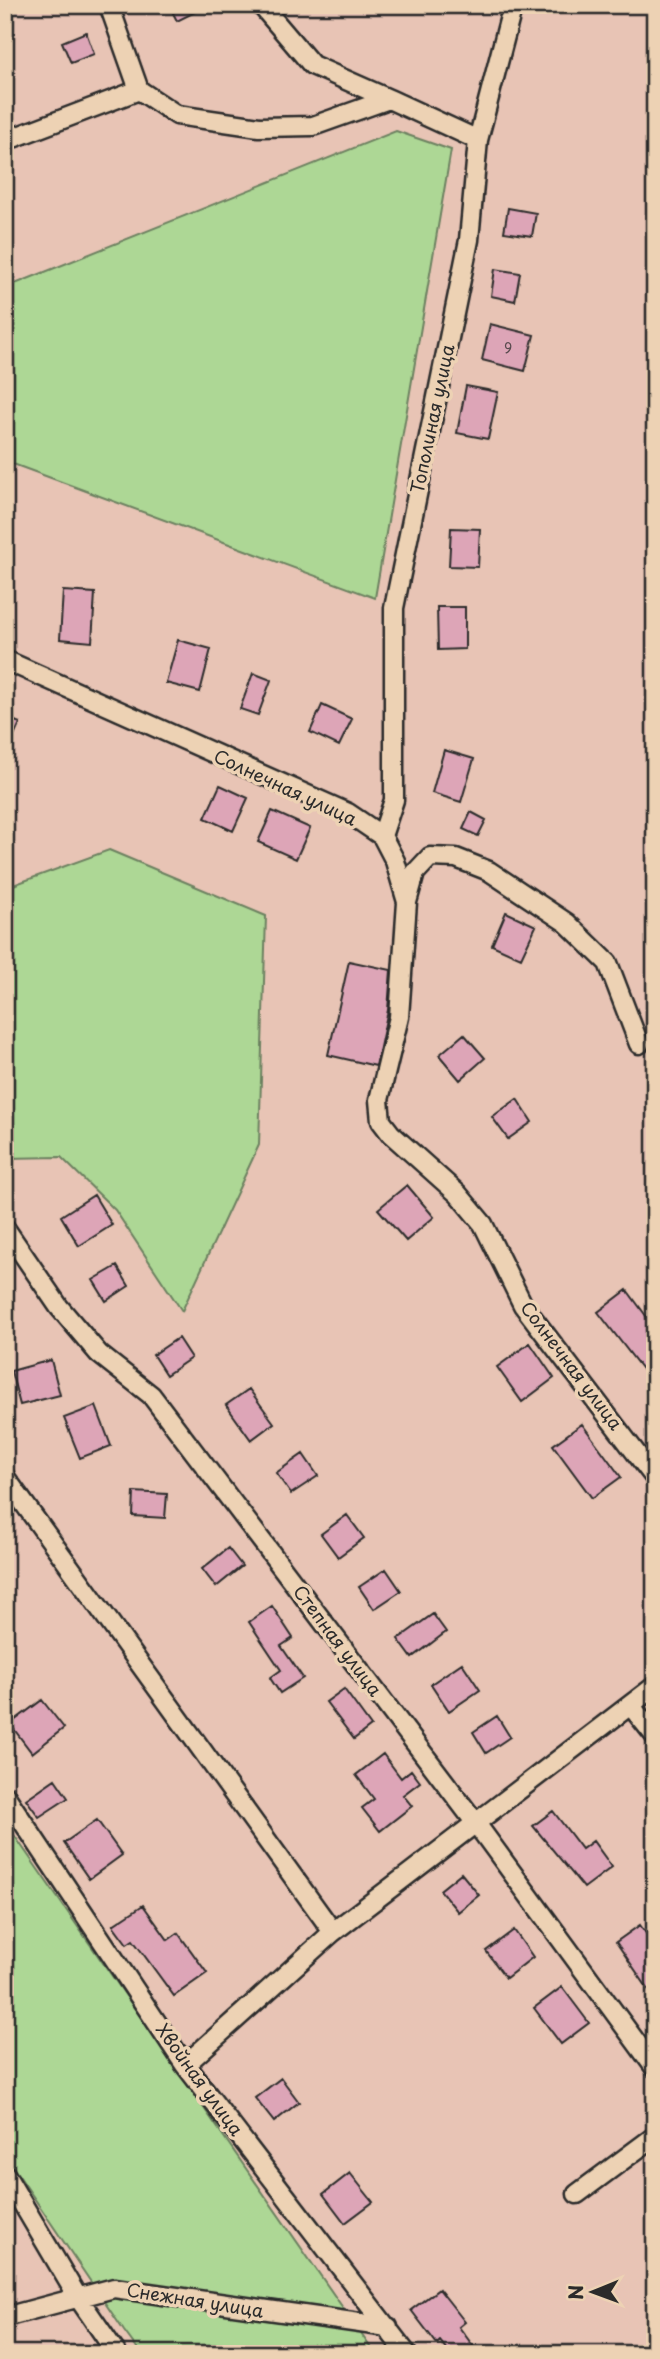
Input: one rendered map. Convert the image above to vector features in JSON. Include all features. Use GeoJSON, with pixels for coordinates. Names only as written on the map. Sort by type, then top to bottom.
{"type":"FeatureCollection","features":[{"type":"Feature","properties":{"kind":"street"},"geometry":{"type":"LineString","coordinates":[[109,5],[139,90],[177,115],[259,127],[313,127],[389,99]]}},
{"type":"Feature","properties":{"kind":"street"},"geometry":{"type":"LineString","coordinates":[[261,5],[312,65],[478,140]]}},
{"type":"Feature","properties":{"kind":"street","name":"Тополиная улица"},"geometry":{"type":"LineString","coordinates":[[382,836],[394,800],[394,608],[469,240],[478,140],[513,5]]}},
{"type":"Feature","properties":{"kind":"street"},"geometry":{"type":"LineString","coordinates":[[5,141],[139,90]]}},
{"type":"Feature","properties":{"kind":"street","name":"Солнечная улица"},"geometry":{"type":"LineString","coordinates":[[5,660],[348,813],[382,836],[395,861],[407,902],[399,1017],[379,1100],[382,1121],[391,1134],[458,1194],[483,1224],[523,1306],[655,1478]]}},
{"type":"Feature","properties":{"kind":"street"},"geometry":{"type":"LineString","coordinates":[[407,902],[415,873],[430,857],[456,858],[489,871],[567,923],[608,963],[639,1044]]}},
{"type":"Feature","properties":{"kind":"street","name":"Степная улица"},"geometry":{"type":"LineString","coordinates":[[5,1228],[58,1307],[99,1354],[151,1395],[475,1822],[655,2068]]}},
{"type":"Feature","properties":{"kind":"street"},"geometry":{"type":"LineString","coordinates":[[5,1477],[332,1933]]}},
{"type":"Feature","properties":{"kind":"street"},"geometry":{"type":"LineString","coordinates":[[185,2065],[332,1933],[655,1686]]}},
{"type":"Feature","properties":{"kind":"street"},"geometry":{"type":"LineString","coordinates":[[631,1706],[655,1736]]}},
{"type":"Feature","properties":{"kind":"street","name":"Хвойная улица"},"geometry":{"type":"LineString","coordinates":[[5,1795],[185,2065],[407,2354]]}},
{"type":"Feature","properties":{"kind":"street"},"geometry":{"type":"LineString","coordinates":[[577,2194],[655,2136]]}},
{"type":"Feature","properties":{"kind":"street"},"geometry":{"type":"LineString","coordinates":[[5,2174],[78,2296],[117,2354]]}},
{"type":"Feature","properties":{"kind":"street","name":"Снежная улица"},"geometry":{"type":"LineString","coordinates":[[5,2317],[114,2288],[387,2327]]}},
{"type":"Feature","properties":{"kind":"green space"},"geometry":{"type":"Polygon","coordinates":[[[396,131],[451,150],[375,598],[5,461],[5,288],[396,131]]]}},
{"type":"Feature","properties":{"kind":"green space"},"geometry":{"type":"Polygon","coordinates":[[[109,850],[266,916],[259,1145],[182,1311],[115,1210],[61,1157],[5,1158],[5,1126],[9,1119],[5,1113],[5,888],[109,850]]]}},
{"type":"Feature","properties":{"kind":"green space"},"geometry":{"type":"Polygon","coordinates":[[[5,1822],[375,2354],[141,2354],[124,2331],[5,2155],[5,1822]]]}},
{"type":"Feature","properties":{"kind":"building"},"geometry":{"type":"Polygon","coordinates":[[[169,5],[209,5],[177,21],[169,5]]]}},
{"type":"Feature","properties":{"kind":"building"},"geometry":{"type":"Polygon","coordinates":[[[86,32],[94,54],[71,63],[62,42],[86,32]]]}},
{"type":"Feature","properties":{"kind":"building"},"geometry":{"type":"Polygon","coordinates":[[[508,208],[536,213],[532,236],[504,232],[508,208]]]}},
{"type":"Feature","properties":{"kind":"building"},"geometry":{"type":"Polygon","coordinates":[[[495,269],[520,273],[515,301],[491,296],[495,269]]]}},
{"type":"Feature","properties":{"kind":"building"},"geometry":{"type":"Polygon","coordinates":[[[490,324],[534,335],[525,371],[482,360],[490,324]]]}},
{"type":"Feature","properties":{"kind":"building"},"geometry":{"type":"Polygon","coordinates":[[[466,386],[498,392],[488,439],[457,433],[466,386]]]}},
{"type":"Feature","properties":{"kind":"building"},"geometry":{"type":"Polygon","coordinates":[[[451,528],[480,529],[478,567],[449,566],[451,528]]]}},
{"type":"Feature","properties":{"kind":"building"},"geometry":{"type":"Polygon","coordinates":[[[63,591],[95,593],[92,642],[60,639],[63,591]]]}},
{"type":"Feature","properties":{"kind":"building"},"geometry":{"type":"Polygon","coordinates":[[[437,607],[465,607],[465,649],[438,650],[437,607]]]}},
{"type":"Feature","properties":{"kind":"building"},"geometry":{"type":"Polygon","coordinates":[[[178,640],[211,649],[200,692],[166,683],[178,640]]]}},
{"type":"Feature","properties":{"kind":"building"},"geometry":{"type":"Polygon","coordinates":[[[253,673],[271,680],[258,715],[240,709],[253,673]]]}},
{"type":"Feature","properties":{"kind":"building"},"geometry":{"type":"Polygon","coordinates":[[[322,705],[352,719],[339,746],[310,732],[322,705]]]}},
{"type":"Feature","properties":{"kind":"building"},"geometry":{"type":"Polygon","coordinates":[[[5,717],[20,723],[5,756],[5,717]]]}},
{"type":"Feature","properties":{"kind":"building"},"geometry":{"type":"Polygon","coordinates":[[[444,750],[474,759],[461,802],[432,793],[444,750]]]}},
{"type":"Feature","properties":{"kind":"building"},"geometry":{"type":"Polygon","coordinates":[[[220,785],[248,798],[233,831],[205,818],[220,785]]]}},
{"type":"Feature","properties":{"kind":"building"},"geometry":{"type":"Polygon","coordinates":[[[272,811],[310,828],[296,859],[258,842],[272,811]]]}},
{"type":"Feature","properties":{"kind":"building"},"geometry":{"type":"Polygon","coordinates":[[[471,812],[486,820],[478,836],[463,829],[471,812]]]}},
{"type":"Feature","properties":{"kind":"building"},"geometry":{"type":"Polygon","coordinates":[[[506,912],[536,926],[521,958],[492,945],[506,912]]]}},
{"type":"Feature","properties":{"kind":"building"},"geometry":{"type":"Polygon","coordinates":[[[349,961],[391,970],[388,1010],[376,1066],[328,1055],[349,961]]]}},
{"type":"Feature","properties":{"kind":"building"},"geometry":{"type":"Polygon","coordinates":[[[464,1034],[485,1058],[460,1080],[439,1055],[464,1034]]]}},
{"type":"Feature","properties":{"kind":"building"},"geometry":{"type":"Polygon","coordinates":[[[517,1099],[532,1122],[508,1139],[492,1117],[517,1099]]]}},
{"type":"Feature","properties":{"kind":"building"},"geometry":{"type":"Polygon","coordinates":[[[407,1185],[434,1217],[406,1241],[378,1209],[407,1185]]]}},
{"type":"Feature","properties":{"kind":"building"},"geometry":{"type":"Polygon","coordinates":[[[94,1195],[112,1225],[79,1246],[61,1216],[94,1195]]]}},
{"type":"Feature","properties":{"kind":"building"},"geometry":{"type":"Polygon","coordinates":[[[117,1266],[129,1286],[106,1301],[93,1280],[117,1266]]]}},
{"type":"Feature","properties":{"kind":"building"},"geometry":{"type":"Polygon","coordinates":[[[627,1290],[655,1328],[655,1386],[598,1312],[627,1290]]]}},
{"type":"Feature","properties":{"kind":"building"},"geometry":{"type":"Polygon","coordinates":[[[178,1338],[191,1358],[166,1375],[153,1355],[178,1338]]]}},
{"type":"Feature","properties":{"kind":"building"},"geometry":{"type":"Polygon","coordinates":[[[530,1343],[554,1378],[522,1402],[497,1367],[530,1343]]]}},
{"type":"Feature","properties":{"kind":"building"},"geometry":{"type":"Polygon","coordinates":[[[51,1360],[60,1395],[20,1405],[11,1371],[51,1360]]]}},
{"type":"Feature","properties":{"kind":"building"},"geometry":{"type":"Polygon","coordinates":[[[249,1389],[274,1423],[251,1440],[226,1405],[249,1389]]]}},
{"type":"Feature","properties":{"kind":"building"},"geometry":{"type":"Polygon","coordinates":[[[96,1406],[111,1446],[80,1458],[64,1418],[96,1406]]]}},
{"type":"Feature","properties":{"kind":"building"},"geometry":{"type":"Polygon","coordinates":[[[582,1424],[621,1477],[592,1498],[553,1445],[582,1424]]]}},
{"type":"Feature","properties":{"kind":"building"},"geometry":{"type":"Polygon","coordinates":[[[303,1454],[318,1476],[291,1494],[276,1473],[303,1454]]]}},
{"type":"Feature","properties":{"kind":"building"},"geometry":{"type":"Polygon","coordinates":[[[134,1492],[167,1494],[165,1518],[133,1516],[134,1492]]]}},
{"type":"Feature","properties":{"kind":"building"},"geometry":{"type":"Polygon","coordinates":[[[347,1515],[364,1538],[338,1557],[321,1534],[347,1515]]]}},
{"type":"Feature","properties":{"kind":"building"},"geometry":{"type":"Polygon","coordinates":[[[228,1548],[242,1566],[216,1587],[202,1569],[228,1548]]]}},
{"type":"Feature","properties":{"kind":"building"},"geometry":{"type":"Polygon","coordinates":[[[386,1569],[401,1591],[374,1609],[359,1587],[386,1569]]]}},
{"type":"Feature","properties":{"kind":"building"},"geometry":{"type":"Polygon","coordinates":[[[272,1606],[293,1638],[281,1646],[303,1678],[280,1693],[270,1678],[281,1670],[249,1622],[272,1606]]]}},
{"type":"Feature","properties":{"kind":"building"},"geometry":{"type":"Polygon","coordinates":[[[433,1614],[446,1632],[412,1658],[398,1639],[433,1614]]]}},
{"type":"Feature","properties":{"kind":"building"},"geometry":{"type":"Polygon","coordinates":[[[462,1663],[480,1690],[449,1711],[431,1684],[462,1663]]]}},
{"type":"Feature","properties":{"kind":"building"},"geometry":{"type":"Polygon","coordinates":[[[344,1689],[371,1726],[354,1739],[326,1702],[344,1689]]]}},
{"type":"Feature","properties":{"kind":"building"},"geometry":{"type":"Polygon","coordinates":[[[42,1700],[64,1728],[32,1753],[10,1724],[42,1700]]]}},
{"type":"Feature","properties":{"kind":"building"},"geometry":{"type":"Polygon","coordinates":[[[497,1716],[510,1737],[486,1753],[473,1732],[497,1716]]]}},
{"type":"Feature","properties":{"kind":"building"},"geometry":{"type":"Polygon","coordinates":[[[383,1754],[401,1778],[411,1770],[420,1782],[403,1795],[412,1806],[380,1831],[362,1808],[374,1799],[356,1775],[383,1754]]]}},
{"type":"Feature","properties":{"kind":"building"},"geometry":{"type":"Polygon","coordinates":[[[55,1779],[68,1798],[39,1817],[26,1799],[55,1779]]]}},
{"type":"Feature","properties":{"kind":"building"},"geometry":{"type":"Polygon","coordinates":[[[553,1811],[582,1849],[593,1841],[612,1867],[584,1888],[533,1826],[553,1811]]]}},
{"type":"Feature","properties":{"kind":"building"},"geometry":{"type":"Polygon","coordinates":[[[97,1820],[122,1855],[89,1879],[64,1843],[97,1820]]]}},
{"type":"Feature","properties":{"kind":"building"},"geometry":{"type":"Polygon","coordinates":[[[461,1873],[479,1895],[458,1912],[440,1890],[461,1873]]]}},
{"type":"Feature","properties":{"kind":"building"},"geometry":{"type":"Polygon","coordinates":[[[143,1905],[168,1940],[178,1933],[207,1973],[174,1996],[133,1940],[127,1944],[113,1925],[143,1905]]]}},
{"type":"Feature","properties":{"kind":"building"},"geometry":{"type":"Polygon","coordinates":[[[640,1925],[655,1946],[655,1999],[616,1942],[640,1925]]]}},
{"type":"Feature","properties":{"kind":"building"},"geometry":{"type":"Polygon","coordinates":[[[514,1930],[533,1957],[506,1978],[486,1951],[514,1930]]]}},
{"type":"Feature","properties":{"kind":"building"},"geometry":{"type":"Polygon","coordinates":[[[562,1987],[589,2023],[561,2044],[534,2008],[562,1987]]]}},
{"type":"Feature","properties":{"kind":"building"},"geometry":{"type":"Polygon","coordinates":[[[281,2078],[299,2102],[274,2122],[255,2098],[281,2078]]]}},
{"type":"Feature","properties":{"kind":"building"},"geometry":{"type":"Polygon","coordinates":[[[350,2173],[373,2202],[345,2223],[323,2194],[350,2173]]]}},
{"type":"Feature","properties":{"kind":"building"},"geometry":{"type":"Polygon","coordinates":[[[439,2289],[465,2322],[459,2327],[479,2354],[450,2354],[440,2341],[437,2344],[411,2310],[439,2289]]]}}]}
